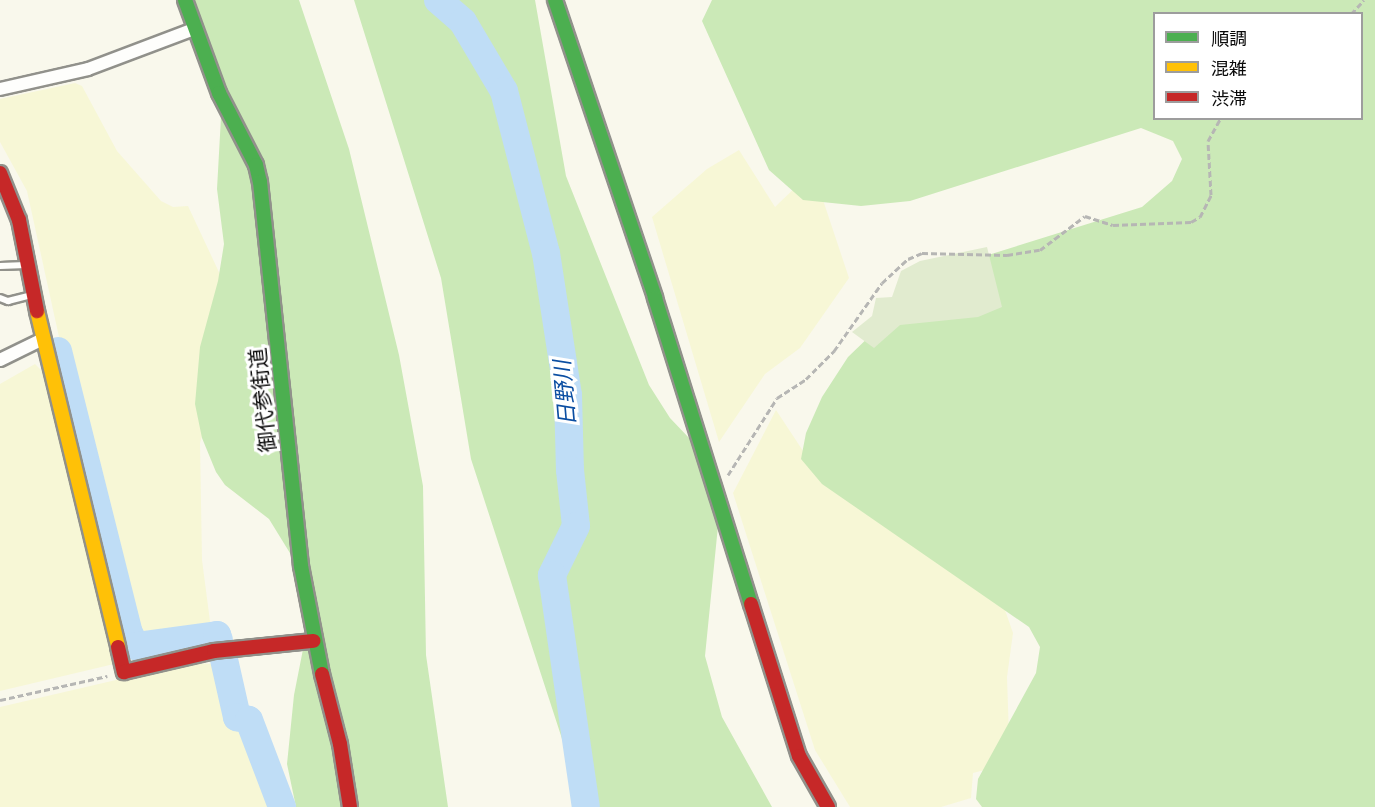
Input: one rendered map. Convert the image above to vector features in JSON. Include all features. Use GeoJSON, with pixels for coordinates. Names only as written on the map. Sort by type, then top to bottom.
{"type":"FeatureCollection","features":[{"type":"Feature","properties":{"kind":"street","name":"御代参街道"},"geometry":{"type":"LineString","coordinates":[[185,0],[194,29],[260,182],[302,566],[313,641],[340,744],[350,807]]}},
{"type":"Feature","properties":{"kind":"street"},"geometry":{"type":"LineString","coordinates":[[555,0],[603,139],[799,756],[828,807]]}},
{"type":"Feature","properties":{"kind":"street"},"geometry":{"type":"LineString","coordinates":[[0,89],[88,69],[194,29]]}},
{"type":"Feature","properties":{"kind":"street"},"geometry":{"type":"LineString","coordinates":[[0,173],[13,199],[43,339],[124,672],[214,651],[313,641]]}},
{"type":"Feature","properties":{"kind":"street"},"geometry":{"type":"LineString","coordinates":[[0,360],[43,339]]}},
{"type":"Feature","properties":{"kind":"lane"},"geometry":{"type":"LineString","coordinates":[[0,266],[27,264]]}},
{"type":"Feature","properties":{"kind":"lane"},"geometry":{"type":"LineString","coordinates":[[0,298],[8,301],[33,295]]}},
{"type":"Feature","properties":{"kind":"path"},"geometry":{"type":"LineString","coordinates":[[1353,12],[1364,0]]}},
{"type":"Feature","properties":{"kind":"path"},"geometry":{"type":"LineString","coordinates":[[716,494],[777,398],[806,379],[834,351],[882,283],[908,259],[922,253],[1007,255],[1040,250],[1085,216],[1113,225],[1191,222],[1200,217],[1211,195],[1208,141],[1220,120]]}},
{"type":"Feature","properties":{"kind":"path"},"geometry":{"type":"LineString","coordinates":[[0,700],[124,672]]}},
{"type":"Feature","properties":{"kind":"green space"},"geometry":{"type":"Polygon","coordinates":[[[193,0],[299,0],[349,149],[399,355],[423,486],[426,655],[448,807],[296,807],[287,764],[294,695],[307,629],[293,558],[269,519],[225,485],[216,472],[202,438],[195,404],[200,347],[218,281],[224,244],[217,189],[223,81],[193,0]]]}},
{"type":"Feature","properties":{"kind":"green space"},"geometry":{"type":"Polygon","coordinates":[[[354,0],[535,0],[566,176],[649,385],[670,418],[690,439],[719,516],[705,656],[722,717],[772,807],[591,807],[565,748],[471,459],[441,278],[354,0]]]}},
{"type":"Feature","properties":{"kind":"green space"},"geometry":{"type":"Polygon","coordinates":[[[712,0],[1375,0],[1375,807],[982,807],[976,799],[978,779],[1036,673],[1040,647],[1029,627],[822,484],[801,459],[806,433],[822,397],[848,357],[928,280],[985,256],[1142,207],[1172,181],[1182,159],[1173,141],[1141,128],[910,201],[861,206],[803,200],[769,170],[702,21],[712,0]]]}},
{"type":"Feature","properties":{"kind":"green space"},"geometry":{"type":"Polygon","coordinates":[[[75,83],[82,86],[117,151],[161,201],[173,207],[188,206],[225,285],[213,395],[200,443],[202,560],[211,629],[144,638],[136,633],[66,345],[61,346],[27,191],[0,142],[0,99],[75,83]]]}},
{"type":"Feature","properties":{"kind":"green space"},"geometry":{"type":"Polygon","coordinates":[[[739,150],[775,207],[802,181],[817,182],[849,278],[800,348],[765,374],[719,442],[652,217],[707,169],[739,150]]]}},
{"type":"Feature","properties":{"kind":"green space"},"geometry":{"type":"Polygon","coordinates":[[[987,247],[1002,307],[978,317],[900,325],[874,348],[852,332],[872,316],[876,298],[892,297],[901,271],[920,261],[987,247]]]}},
{"type":"Feature","properties":{"kind":"green space"},"geometry":{"type":"Polygon","coordinates":[[[35,364],[44,373],[114,664],[0,691],[0,384],[35,364]]]}},
{"type":"Feature","properties":{"kind":"green space"},"geometry":{"type":"Polygon","coordinates":[[[776,410],[807,457],[997,587],[1013,633],[1007,677],[1009,736],[996,767],[973,773],[971,798],[941,807],[850,807],[815,750],[733,493],[776,410]]]}},
{"type":"Feature","properties":{"kind":"green space"},"geometry":{"type":"Polygon","coordinates":[[[189,663],[216,664],[225,721],[244,731],[273,807],[0,807],[0,707],[189,663]]]}},
{"type":"Feature","properties":{"kind":"waterway","name":"日野川"},"geometry":{"type":"LineString","coordinates":[[438,0],[463,22],[504,91],[546,253],[568,395],[570,470],[576,526],[552,575],[586,807]]}},
{"type":"Feature","properties":{"kind":"waterway"},"geometry":{"type":"LineString","coordinates":[[58,351],[129,633],[136,646],[217,635],[219,640]]}},
{"type":"Feature","properties":{"kind":"waterway"},"geometry":{"type":"LineString","coordinates":[[223,655],[237,717],[249,720],[282,807]]}},
{"type":"Feature","properties":{"kind":"traffic: fast"},"geometry":{"type":"LineString","coordinates":[[185,0],[219,93],[256,165],[260,182],[301,566],[322,674]]}},
{"type":"Feature","properties":{"kind":"traffic: fast"},"geometry":{"type":"LineString","coordinates":[[555,0],[655,298],[751,604]]}},
{"type":"Feature","properties":{"kind":"traffic: slow"},"geometry":{"type":"LineString","coordinates":[[37,311],[118,647]]}},
{"type":"Feature","properties":{"kind":"traffic: jam"},"geometry":{"type":"LineString","coordinates":[[0,173],[19,220],[37,311]]}},
{"type":"Feature","properties":{"kind":"traffic: jam"},"geometry":{"type":"LineString","coordinates":[[751,604],[799,756],[828,807]]}},
{"type":"Feature","properties":{"kind":"traffic: jam"},"geometry":{"type":"LineString","coordinates":[[118,647],[124,672],[214,651],[313,641]]}},
{"type":"Feature","properties":{"kind":"traffic: jam"},"geometry":{"type":"LineString","coordinates":[[322,674],[340,744],[350,807]]}}]}
